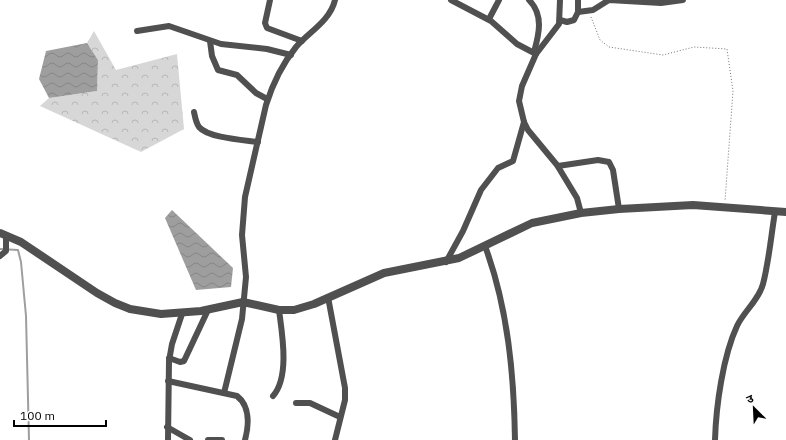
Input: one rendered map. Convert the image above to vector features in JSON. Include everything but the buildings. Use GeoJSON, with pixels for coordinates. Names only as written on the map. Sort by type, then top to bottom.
{"type":"FeatureCollection","features":[{"type":"Feature","properties":{"kind":"street"},"geometry":{"type":"LineString","coordinates":[[270,0],[265,23],[267,28],[302,41]]}},
{"type":"Feature","properties":{"kind":"street"},"geometry":{"type":"LineString","coordinates":[[224,392],[240,329],[246,277],[243,220],[246,189],[267,99],[291,55],[302,41],[328,15],[335,0]]}},
{"type":"Feature","properties":{"kind":"street"},"geometry":{"type":"LineString","coordinates":[[451,0],[489,19],[517,44],[535,53]]}},
{"type":"Feature","properties":{"kind":"street"},"geometry":{"type":"LineString","coordinates":[[489,19],[499,0]]}},
{"type":"Feature","properties":{"kind":"street"},"geometry":{"type":"LineString","coordinates":[[529,0],[536,8],[539,20],[539,32],[535,53],[520,91],[520,106],[524,122],[533,137],[558,166],[577,198],[581,214]]}},
{"type":"Feature","properties":{"kind":"street"},"geometry":{"type":"LineString","coordinates":[[535,53],[560,20],[560,0]]}},
{"type":"Feature","properties":{"kind":"street"},"geometry":{"type":"LineString","coordinates":[[560,20],[571,22],[574,20],[578,12],[578,0]]}},
{"type":"Feature","properties":{"kind":"street"},"geometry":{"type":"LineString","coordinates":[[578,12],[589,11],[609,0],[661,3],[683,0]]}},
{"type":"Feature","properties":{"kind":"street"},"geometry":{"type":"LineString","coordinates":[[137,31],[169,26],[210,41],[229,45],[267,49],[291,55]]}},
{"type":"Feature","properties":{"kind":"street"},"geometry":{"type":"LineString","coordinates":[[210,41],[212,56],[218,70],[237,75],[256,93],[267,99]]}},
{"type":"Feature","properties":{"kind":"street"},"geometry":{"type":"LineString","coordinates":[[194,112],[198,126],[205,131],[217,136],[258,142]]}},
{"type":"Feature","properties":{"kind":"street"},"geometry":{"type":"LineString","coordinates":[[446,262],[463,231],[481,190],[498,168],[513,161],[524,122]]}},
{"type":"Feature","properties":{"kind":"street"},"geometry":{"type":"LineString","coordinates":[[558,166],[598,160],[609,162],[613,170],[619,209]]}},
{"type":"Feature","properties":{"kind":"street"},"geometry":{"type":"LineString","coordinates":[[0,256],[6,251],[4,237],[21,242],[97,293],[115,303],[143,313],[182,314],[243,302],[279,310],[294,310],[384,273],[446,262],[459,258],[532,223],[619,209],[683,205],[724,206],[786,212]]}},
{"type":"Feature","properties":{"kind":"street"},"geometry":{"type":"LineString","coordinates":[[715,440],[718,407],[729,349],[740,318],[756,299],[763,285],[775,212]]}},
{"type":"Feature","properties":{"kind":"street"},"geometry":{"type":"LineString","coordinates":[[485,246],[496,280],[506,328],[511,374],[514,440]]}},
{"type":"Feature","properties":{"kind":"street"},"geometry":{"type":"LineString","coordinates":[[328,297],[345,388],[345,400],[335,440]]}},
{"type":"Feature","properties":{"kind":"street"},"geometry":{"type":"LineString","coordinates":[[169,358],[180,362],[184,361],[208,310]]}},
{"type":"Feature","properties":{"kind":"street"},"geometry":{"type":"LineString","coordinates":[[273,396],[280,385],[283,360],[279,310]]}},
{"type":"Feature","properties":{"kind":"street"},"geometry":{"type":"LineString","coordinates":[[168,440],[169,358],[182,314]]}},
{"type":"Feature","properties":{"kind":"street"},"geometry":{"type":"LineString","coordinates":[[168,381],[237,396],[244,404],[248,422],[245,440]]}},
{"type":"Feature","properties":{"kind":"street"},"geometry":{"type":"LineString","coordinates":[[296,403],[310,403],[340,417]]}},
{"type":"Feature","properties":{"kind":"street"},"geometry":{"type":"LineString","coordinates":[[167,427],[190,440]]}},
{"type":"Feature","properties":{"kind":"street"},"geometry":{"type":"LineString","coordinates":[[208,440],[222,440]]}},
{"type":"Feature","properties":{"kind":"path"},"geometry":{"type":"LineString","coordinates":[[589,11],[600,40],[609,47],[663,55],[694,47],[727,49],[733,91],[724,206]]}},
{"type":"Feature","properties":{"kind":"green space"},"geometry":{"type":"Polygon","coordinates":[[[94,31],[116,70],[177,54],[184,129],[141,152],[40,106],[49,98],[97,91],[98,60],[87,43],[94,31]]]}},
{"type":"Feature","properties":{"kind":"water"},"geometry":{"type":"Polygon","coordinates":[[[87,43],[98,60],[97,91],[49,98],[39,79],[46,51],[87,43]]]}},
{"type":"Feature","properties":{"kind":"water"},"geometry":{"type":"Polygon","coordinates":[[[172,210],[233,268],[231,287],[196,290],[165,218],[172,210]]]}},
{"type":"Feature","properties":{"kind":"waterway"},"geometry":{"type":"LineString","coordinates":[[0,249],[18,250],[21,262],[26,316],[29,440]]}}]}
